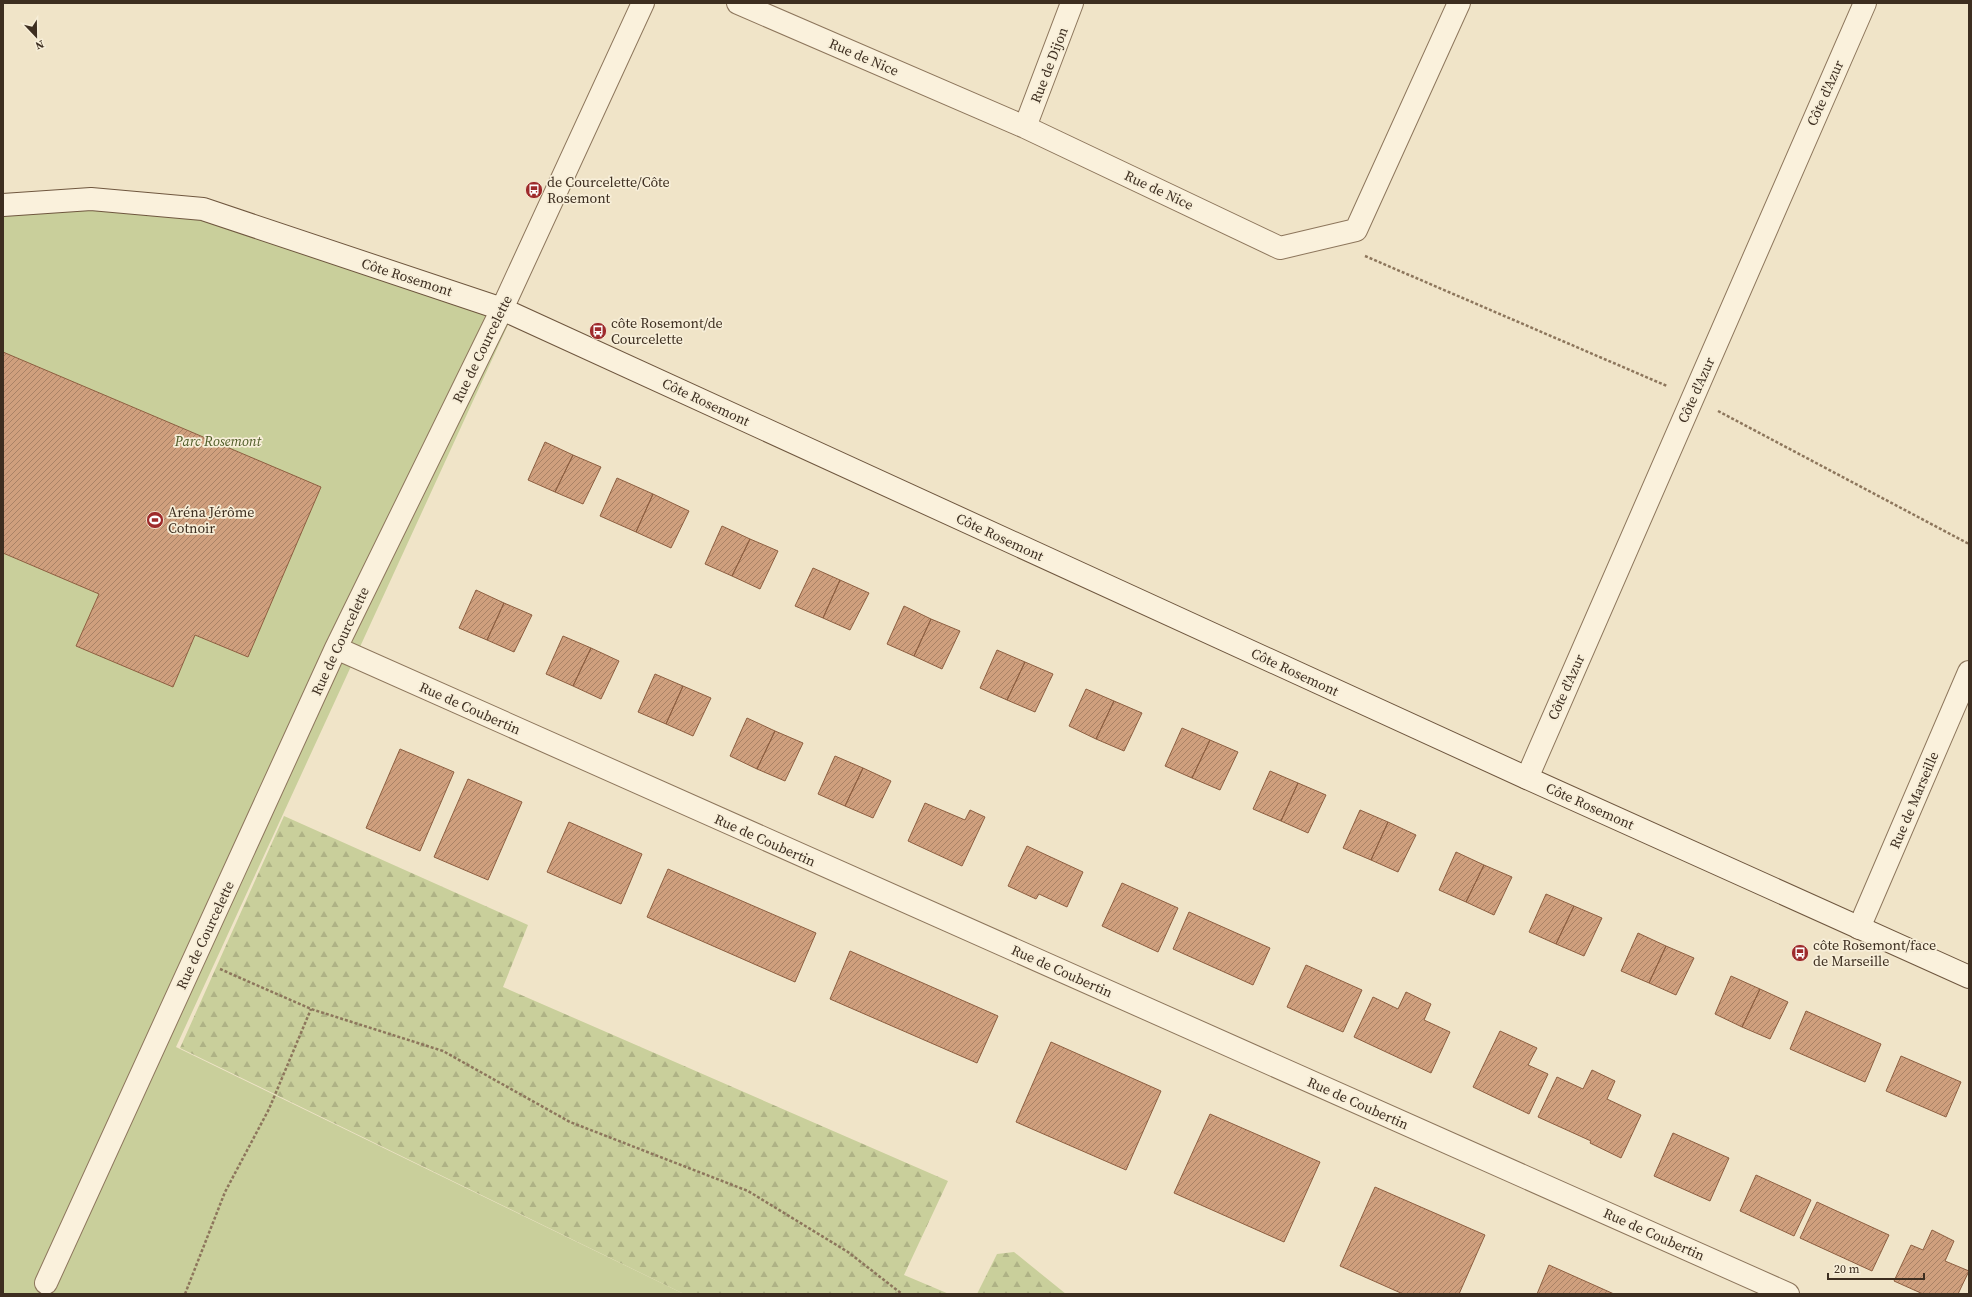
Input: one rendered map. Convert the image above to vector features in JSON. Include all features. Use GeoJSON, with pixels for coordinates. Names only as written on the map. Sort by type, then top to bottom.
{"type":"FeatureCollection","features":[{"type":"Feature","properties":{"kind":"street","name":"Rue de Courcelette"},"geometry":{"type":"LineString","coordinates":[[46,1283],[336,648],[502,309],[643,3]]}},
{"type":"Feature","properties":{"kind":"street","name":"Rue de Nice"},"geometry":{"type":"LineString","coordinates":[[738,3],[1025,127],[1280,248],[1356,230],[1459,3]]}},
{"type":"Feature","properties":{"kind":"street","name":"Rue de Dijon"},"geometry":{"type":"LineString","coordinates":[[1025,127],[1072,3]]}},
{"type":"Feature","properties":{"kind":"street","name":"Côte d'Azur"},"geometry":{"type":"LineString","coordinates":[[1527,778],[1865,3]]}},
{"type":"Feature","properties":{"kind":"street","name":"Côte Rosemont"},"geometry":{"type":"LineString","coordinates":[[3,205],[91,199],[203,209],[502,309],[1527,778],[1969,977]]}},
{"type":"Feature","properties":{"kind":"street","name":"Rue de Coubertin"},"geometry":{"type":"LineString","coordinates":[[336,648],[1788,1294]]}},
{"type":"Feature","properties":{"kind":"street","name":"Rue de Marseille"},"geometry":{"type":"LineString","coordinates":[[1859,928],[1969,672]]}},
{"type":"Feature","properties":{"kind":"path"},"geometry":{"type":"LineString","coordinates":[[1322,238],[1693,397],[1969,544]]}},
{"type":"Feature","properties":{"kind":"path"},"geometry":{"type":"LineString","coordinates":[[195,958],[311,1009],[443,1051],[570,1122],[748,1191],[848,1252],[902,1294]]}},
{"type":"Feature","properties":{"kind":"path"},"geometry":{"type":"LineString","coordinates":[[185,1294],[225,1192],[269,1109],[311,1009]]}},
{"type":"Feature","properties":{"kind":"green space","name":"Parc Rosemont"},"geometry":{"type":"Polygon","coordinates":[[[87,207],[198,217],[513,314],[176,1047],[684,1294],[3,1294],[3,212],[87,207]]]}},
{"type":"Feature","properties":{"kind":"green space"},"geometry":{"type":"Polygon","coordinates":[[[284,816],[528,925],[503,987],[948,1181],[904,1275],[949,1294],[684,1294],[180,1048],[284,816]]]}},
{"type":"Feature","properties":{"kind":"green space"},"geometry":{"type":"Polygon","coordinates":[[[1014,1252],[1066,1294],[977,1294],[997,1254],[1014,1252]]]}},
{"type":"Feature","properties":{"kind":"building","name":"Aréna Jérôme Cotnoir"},"geometry":{"type":"Polygon","coordinates":[[[3,352],[321,487],[248,657],[195,635],[173,687],[76,646],[99,594],[3,553],[3,352]]]}},
{"type":"Feature","properties":{"kind":"building"},"geometry":{"type":"Polygon","coordinates":[[[545,442],[573,455],[555,492],[528,480],[545,442]]]}},
{"type":"Feature","properties":{"kind":"building"},"geometry":{"type":"Polygon","coordinates":[[[573,455],[601,467],[583,504],[555,492],[573,455]]]}},
{"type":"Feature","properties":{"kind":"building"},"geometry":{"type":"Polygon","coordinates":[[[617,478],[653,494],[636,532],[600,516],[617,478]]]}},
{"type":"Feature","properties":{"kind":"building"},"geometry":{"type":"Polygon","coordinates":[[[653,494],[689,511],[671,548],[636,532],[653,494]]]}},
{"type":"Feature","properties":{"kind":"building"},"geometry":{"type":"Polygon","coordinates":[[[722,526],[750,539],[732,576],[705,564],[722,526]]]}},
{"type":"Feature","properties":{"kind":"building"},"geometry":{"type":"Polygon","coordinates":[[[750,539],[778,551],[760,589],[732,576],[750,539]]]}},
{"type":"Feature","properties":{"kind":"building"},"geometry":{"type":"Polygon","coordinates":[[[813,568],[840,580],[823,618],[795,606],[813,568]]]}},
{"type":"Feature","properties":{"kind":"building"},"geometry":{"type":"Polygon","coordinates":[[[840,580],[869,593],[850,630],[823,618],[840,580]]]}},
{"type":"Feature","properties":{"kind":"building"},"geometry":{"type":"Polygon","coordinates":[[[476,590],[504,603],[487,640],[459,628],[476,590]]]}},
{"type":"Feature","properties":{"kind":"building"},"geometry":{"type":"Polygon","coordinates":[[[504,603],[532,615],[514,652],[487,640],[504,603]]]}},
{"type":"Feature","properties":{"kind":"building"},"geometry":{"type":"Polygon","coordinates":[[[904,606],[931,619],[914,656],[887,644],[904,606]]]}},
{"type":"Feature","properties":{"kind":"building"},"geometry":{"type":"Polygon","coordinates":[[[931,619],[960,631],[942,669],[914,656],[931,619]]]}},
{"type":"Feature","properties":{"kind":"building"},"geometry":{"type":"Polygon","coordinates":[[[563,636],[591,648],[573,686],[546,674],[563,636]]]}},
{"type":"Feature","properties":{"kind":"building"},"geometry":{"type":"Polygon","coordinates":[[[591,648],[619,661],[601,699],[573,686],[591,648]]]}},
{"type":"Feature","properties":{"kind":"building"},"geometry":{"type":"Polygon","coordinates":[[[997,650],[1025,662],[1007,700],[980,688],[997,650]]]}},
{"type":"Feature","properties":{"kind":"building"},"geometry":{"type":"Polygon","coordinates":[[[1025,662],[1053,674],[1035,712],[1007,700],[1025,662]]]}},
{"type":"Feature","properties":{"kind":"building"},"geometry":{"type":"Polygon","coordinates":[[[655,674],[683,686],[666,724],[638,712],[655,674]]]}},
{"type":"Feature","properties":{"kind":"building"},"geometry":{"type":"Polygon","coordinates":[[[683,686],[711,698],[693,736],[666,724],[683,686]]]}},
{"type":"Feature","properties":{"kind":"building"},"geometry":{"type":"Polygon","coordinates":[[[1086,689],[1114,701],[1096,739],[1069,726],[1086,689]]]}},
{"type":"Feature","properties":{"kind":"building"},"geometry":{"type":"Polygon","coordinates":[[[1114,701],[1142,713],[1124,751],[1096,739],[1114,701]]]}},
{"type":"Feature","properties":{"kind":"building"},"geometry":{"type":"Polygon","coordinates":[[[747,718],[775,731],[757,769],[730,756],[747,718]]]}},
{"type":"Feature","properties":{"kind":"building"},"geometry":{"type":"Polygon","coordinates":[[[1182,728],[1210,740],[1192,778],[1165,766],[1182,728]]]}},
{"type":"Feature","properties":{"kind":"building"},"geometry":{"type":"Polygon","coordinates":[[[775,731],[803,743],[785,781],[757,769],[775,731]]]}},
{"type":"Feature","properties":{"kind":"building"},"geometry":{"type":"Polygon","coordinates":[[[1210,740],[1238,752],[1220,790],[1192,778],[1210,740]]]}},
{"type":"Feature","properties":{"kind":"building"},"geometry":{"type":"Polygon","coordinates":[[[400,749],[454,772],[420,851],[366,828],[400,749]]]}},
{"type":"Feature","properties":{"kind":"building"},"geometry":{"type":"Polygon","coordinates":[[[835,756],[863,768],[845,806],[818,794],[835,756]]]}},
{"type":"Feature","properties":{"kind":"building"},"geometry":{"type":"Polygon","coordinates":[[[863,768],[891,781],[873,818],[845,806],[863,768]]]}},
{"type":"Feature","properties":{"kind":"building"},"geometry":{"type":"Polygon","coordinates":[[[1270,771],[1298,783],[1281,821],[1253,809],[1270,771]]]}},
{"type":"Feature","properties":{"kind":"building"},"geometry":{"type":"Polygon","coordinates":[[[468,779],[522,802],[488,880],[434,857],[468,779]]]}},
{"type":"Feature","properties":{"kind":"building"},"geometry":{"type":"Polygon","coordinates":[[[1298,783],[1326,795],[1308,833],[1281,821],[1298,783]]]}},
{"type":"Feature","properties":{"kind":"building"},"geometry":{"type":"Polygon","coordinates":[[[925,803],[965,820],[970,810],[985,817],[962,866],[908,841],[925,803]]]}},
{"type":"Feature","properties":{"kind":"building"},"geometry":{"type":"Polygon","coordinates":[[[1360,810],[1388,822],[1371,860],[1343,848],[1360,810]]]}},
{"type":"Feature","properties":{"kind":"building"},"geometry":{"type":"Polygon","coordinates":[[[569,822],[642,854],[621,904],[547,872],[569,822]]]}},
{"type":"Feature","properties":{"kind":"building"},"geometry":{"type":"Polygon","coordinates":[[[1388,822],[1416,835],[1398,872],[1371,860],[1388,822]]]}},
{"type":"Feature","properties":{"kind":"building"},"geometry":{"type":"Polygon","coordinates":[[[1027,846],[1083,872],[1067,907],[1039,894],[1036,899],[1008,886],[1027,846]]]}},
{"type":"Feature","properties":{"kind":"building"},"geometry":{"type":"Polygon","coordinates":[[[1456,852],[1484,865],[1466,902],[1439,890],[1456,852]]]}},
{"type":"Feature","properties":{"kind":"building"},"geometry":{"type":"Polygon","coordinates":[[[1484,865],[1512,877],[1494,915],[1466,902],[1484,865]]]}},
{"type":"Feature","properties":{"kind":"building"},"geometry":{"type":"Polygon","coordinates":[[[668,869],[816,933],[795,982],[647,917],[668,869]]]}},
{"type":"Feature","properties":{"kind":"building"},"geometry":{"type":"Polygon","coordinates":[[[1122,883],[1178,908],[1158,952],[1102,926],[1122,883]]]}},
{"type":"Feature","properties":{"kind":"building"},"geometry":{"type":"Polygon","coordinates":[[[1546,894],[1574,906],[1556,944],[1529,932],[1546,894]]]}},
{"type":"Feature","properties":{"kind":"building"},"geometry":{"type":"Polygon","coordinates":[[[1574,906],[1602,918],[1584,956],[1556,944],[1574,906]]]}},
{"type":"Feature","properties":{"kind":"building"},"geometry":{"type":"Polygon","coordinates":[[[1189,912],[1270,948],[1253,985],[1173,949],[1189,912]]]}},
{"type":"Feature","properties":{"kind":"building"},"geometry":{"type":"Polygon","coordinates":[[[1638,933],[1666,946],[1649,983],[1621,971],[1638,933]]]}},
{"type":"Feature","properties":{"kind":"building"},"geometry":{"type":"Polygon","coordinates":[[[1666,946],[1694,958],[1676,995],[1649,983],[1666,946]]]}},
{"type":"Feature","properties":{"kind":"building"},"geometry":{"type":"Polygon","coordinates":[[[850,951],[998,1016],[977,1063],[830,999],[850,951]]]}},
{"type":"Feature","properties":{"kind":"building"},"geometry":{"type":"Polygon","coordinates":[[[1306,965],[1362,990],[1343,1032],[1287,1007],[1306,965]]]}},
{"type":"Feature","properties":{"kind":"building"},"geometry":{"type":"Polygon","coordinates":[[[1731,976],[1760,989],[1742,1027],[1715,1014],[1731,976]]]}},
{"type":"Feature","properties":{"kind":"building"},"geometry":{"type":"Polygon","coordinates":[[[1760,989],[1788,1002],[1770,1039],[1742,1027],[1760,989]]]}},
{"type":"Feature","properties":{"kind":"building"},"geometry":{"type":"Polygon","coordinates":[[[1406,992],[1431,1004],[1424,1020],[1450,1032],[1431,1073],[1354,1037],[1373,997],[1398,1009],[1406,992]]]}},
{"type":"Feature","properties":{"kind":"building"},"geometry":{"type":"Polygon","coordinates":[[[1806,1011],[1881,1044],[1865,1082],[1790,1049],[1806,1011]]]}},
{"type":"Feature","properties":{"kind":"building"},"geometry":{"type":"Polygon","coordinates":[[[1500,1031],[1537,1048],[1528,1065],[1548,1074],[1529,1114],[1473,1087],[1500,1031]]]}},
{"type":"Feature","properties":{"kind":"building"},"geometry":{"type":"Polygon","coordinates":[[[1051,1042],[1161,1091],[1126,1170],[1016,1122],[1051,1042]]]}},
{"type":"Feature","properties":{"kind":"building"},"geometry":{"type":"Polygon","coordinates":[[[1901,1056],[1961,1082],[1946,1117],[1886,1091],[1901,1056]]]}},
{"type":"Feature","properties":{"kind":"building"},"geometry":{"type":"Polygon","coordinates":[[[1592,1070],[1615,1081],[1607,1099],[1641,1115],[1621,1158],[1590,1143],[1591,1141],[1538,1117],[1557,1077],[1583,1089],[1592,1070]]]}},
{"type":"Feature","properties":{"kind":"building"},"geometry":{"type":"Polygon","coordinates":[[[1210,1114],[1320,1162],[1284,1242],[1174,1193],[1210,1114]]]}},
{"type":"Feature","properties":{"kind":"building"},"geometry":{"type":"Polygon","coordinates":[[[1673,1133],[1729,1158],[1710,1201],[1654,1176],[1673,1133]]]}},
{"type":"Feature","properties":{"kind":"building"},"geometry":{"type":"Polygon","coordinates":[[[1756,1175],[1811,1200],[1794,1236],[1740,1211],[1756,1175]]]}},
{"type":"Feature","properties":{"kind":"building"},"geometry":{"type":"Polygon","coordinates":[[[1375,1187],[1485,1235],[1459,1294],[1403,1294],[1340,1266],[1375,1187]]]}},
{"type":"Feature","properties":{"kind":"building"},"geometry":{"type":"Polygon","coordinates":[[[1817,1202],[1889,1235],[1872,1271],[1800,1238],[1817,1202]]]}},
{"type":"Feature","properties":{"kind":"building"},"geometry":{"type":"Polygon","coordinates":[[[1932,1230],[1954,1241],[1945,1261],[1969,1271],[1958,1294],[1923,1294],[1894,1281],[1911,1245],[1923,1250],[1932,1230]]]}},
{"type":"Feature","properties":{"kind":"building"},"geometry":{"type":"Polygon","coordinates":[[[1549,1265],[1614,1294],[1537,1294],[1549,1265]]]}},
{"type":"Feature","properties":{"kind":"place","name":"de Courcelette/Côte Rosemont"},"geometry":{"type":"Point","coordinates":[534,190]}},
{"type":"Feature","properties":{"kind":"place","name":"côte Rosemont/de Courcelette"},"geometry":{"type":"Point","coordinates":[598,331]}},
{"type":"Feature","properties":{"kind":"place","name":"Aréna Jérôme Cotnoir"},"geometry":{"type":"Point","coordinates":[155,520]}},
{"type":"Feature","properties":{"kind":"place","name":"côte Rosemont/face de Marseille"},"geometry":{"type":"Point","coordinates":[1800,953]}}]}
